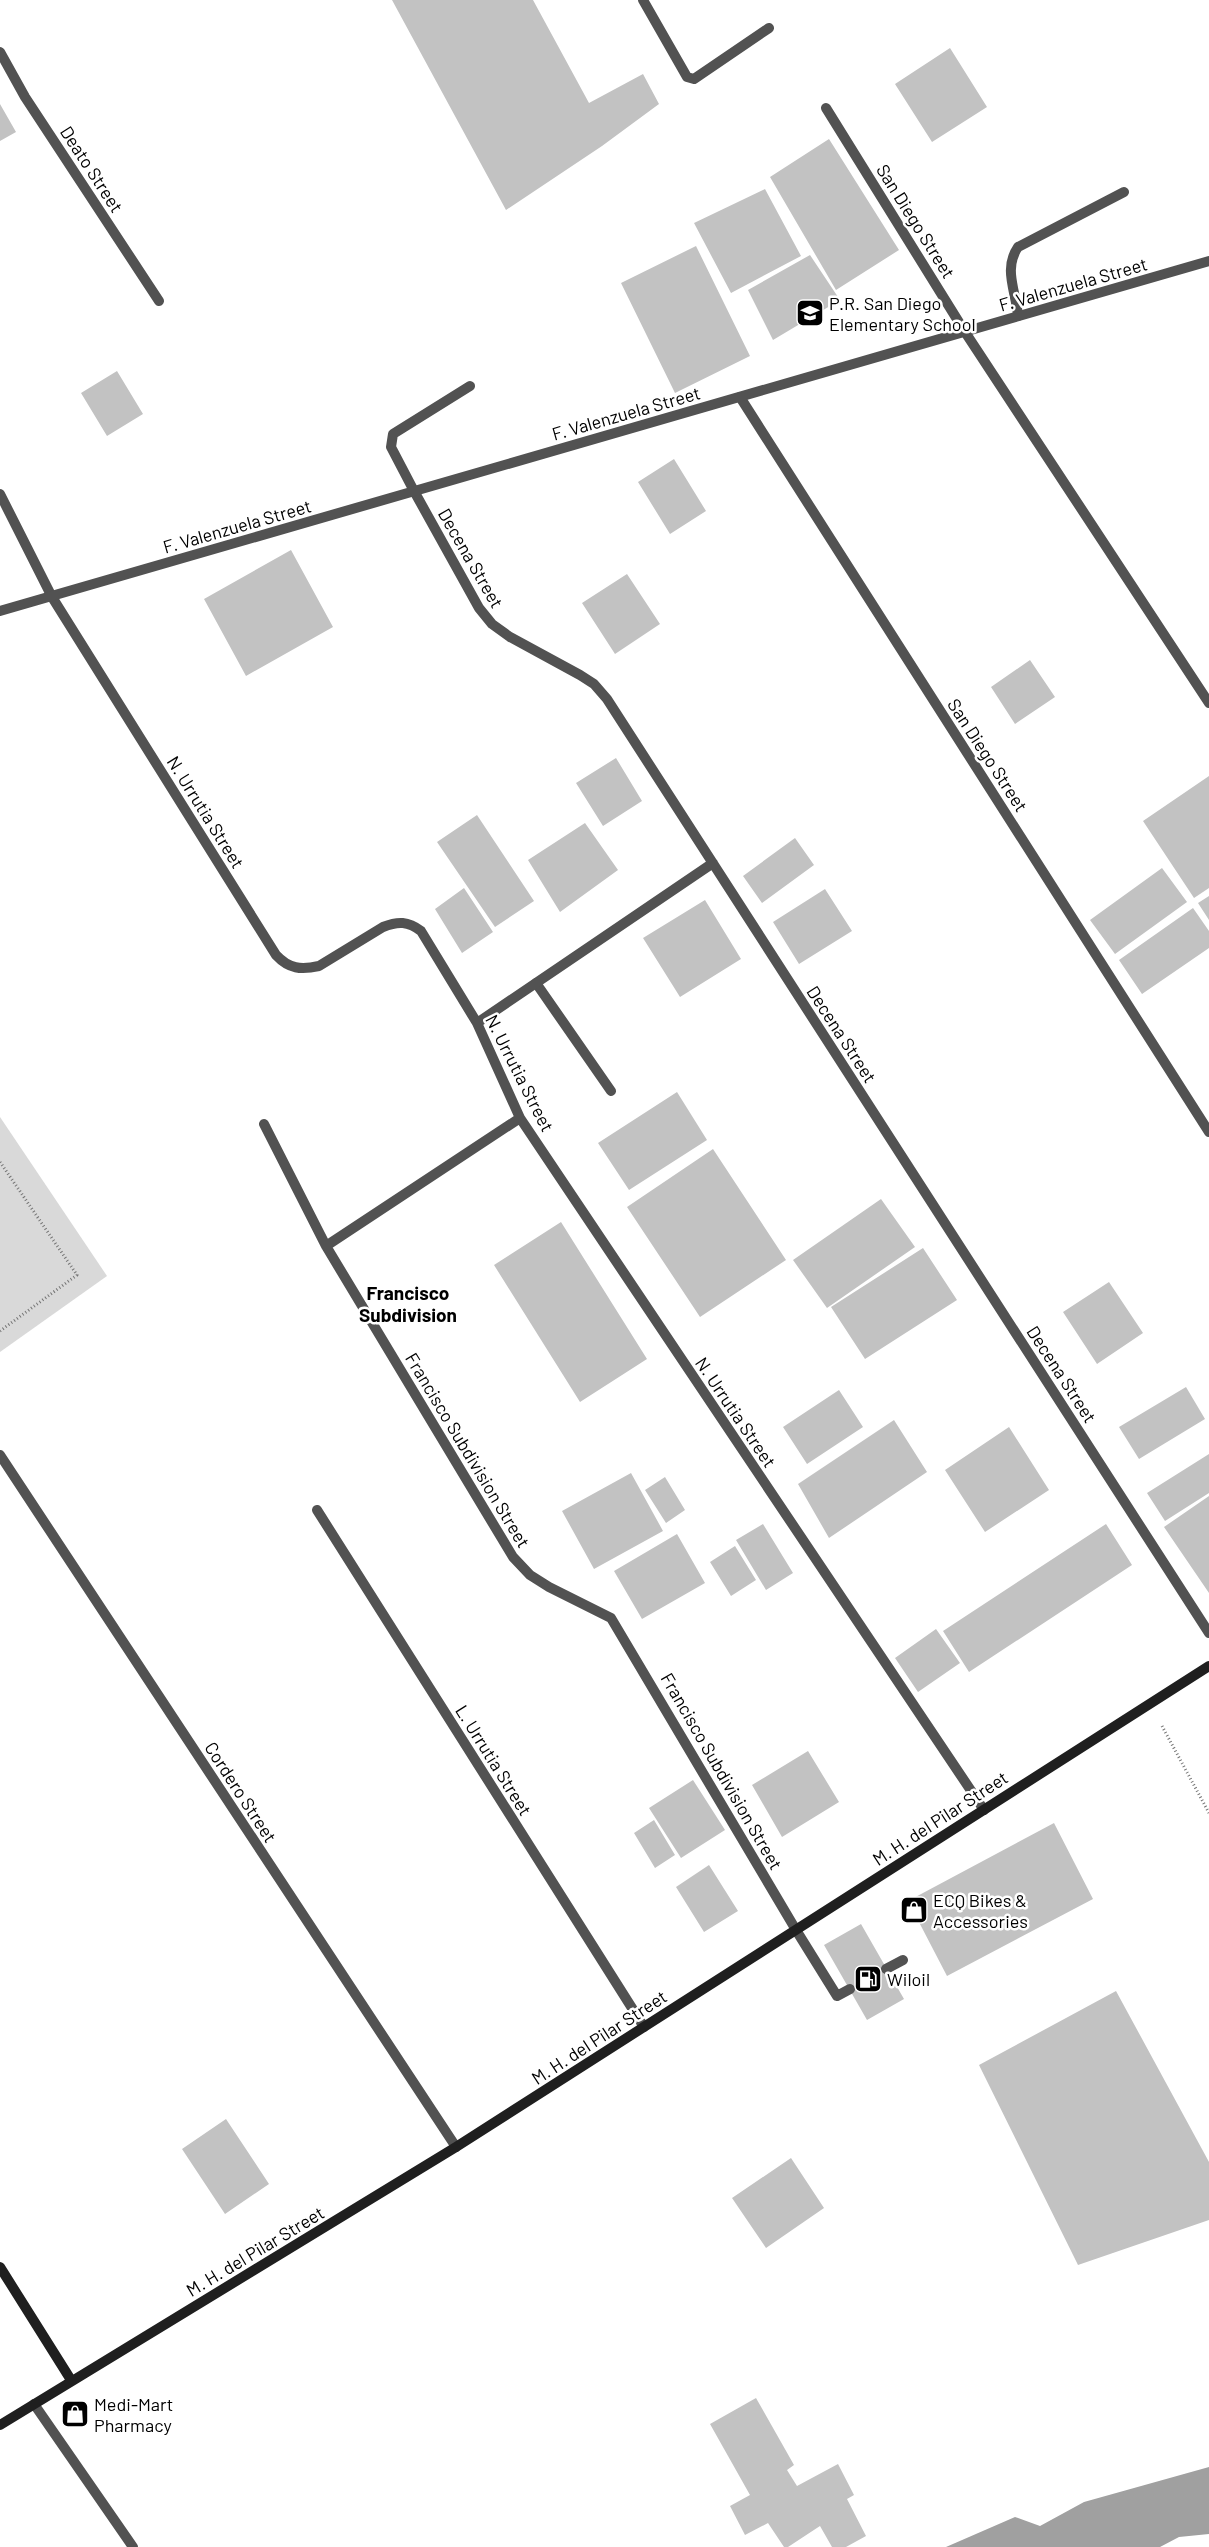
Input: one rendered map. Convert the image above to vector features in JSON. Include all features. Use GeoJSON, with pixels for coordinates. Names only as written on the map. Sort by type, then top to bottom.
{"type":"FeatureCollection","features":[{"type":"Feature","properties":{"kind":"main road","name":"M. H. del Pilar Street"},"geometry":{"type":"LineString","coordinates":[[0,2425],[456,2147],[1209,1666]]}},
{"type":"Feature","properties":{"kind":"main road"},"geometry":{"type":"LineString","coordinates":[[0,2267],[71,2380]]}},
{"type":"Feature","properties":{"kind":"street"},"geometry":{"type":"LineString","coordinates":[[643,0],[687,77],[694,79],[769,28]]}},
{"type":"Feature","properties":{"kind":"street","name":"Deato Street"},"geometry":{"type":"LineString","coordinates":[[0,52],[25,97],[159,301]]}},
{"type":"Feature","properties":{"kind":"street","name":"San Diego Street"},"geometry":{"type":"LineString","coordinates":[[826,108],[965,332],[1209,703]]}},
{"type":"Feature","properties":{"kind":"street"},"geometry":{"type":"LineString","coordinates":[[1018,316],[1016,296],[1009,269],[1012,256],[1018,247],[1124,192]]}},
{"type":"Feature","properties":{"kind":"street","name":"F. Valenzuela Street"},"geometry":{"type":"LineString","coordinates":[[0,611],[1209,261]]}},
{"type":"Feature","properties":{"kind":"street","name":"Decena Street"},"geometry":{"type":"LineString","coordinates":[[470,386],[394,434],[391,447],[479,608],[492,624],[594,684],[607,699],[1209,1632]]}},
{"type":"Feature","properties":{"kind":"street","name":"San Diego Street"},"geometry":{"type":"LineString","coordinates":[[740,397],[1209,1132]]}},
{"type":"Feature","properties":{"kind":"street","name":"N. Urrutia Street"},"geometry":{"type":"LineString","coordinates":[[0,494],[52,597],[276,955],[283,963],[295,969],[319,966],[383,927],[403,922],[414,925],[421,931],[477,1023],[520,1118],[984,1810]]}},
{"type":"Feature","properties":{"kind":"street"},"geometry":{"type":"LineString","coordinates":[[477,1023],[713,863]]}},
{"type":"Feature","properties":{"kind":"street"},"geometry":{"type":"LineString","coordinates":[[536,983],[611,1091]]}},
{"type":"Feature","properties":{"kind":"street"},"geometry":{"type":"LineString","coordinates":[[326,1246],[520,1118]]}},
{"type":"Feature","properties":{"kind":"street","name":"Francisco Subdivision Street"},"geometry":{"type":"LineString","coordinates":[[264,1124],[326,1246],[513,1557],[530,1575],[549,1587],[598,1610],[611,1618],[615,1623],[837,1996],[850,1989]]}},
{"type":"Feature","properties":{"kind":"street","name":"Cordero Street"},"geometry":{"type":"LineString","coordinates":[[0,1455],[456,2147]]}},
{"type":"Feature","properties":{"kind":"street","name":"L. Urrutia Street"},"geometry":{"type":"LineString","coordinates":[[317,1510],[644,2027]]}},
{"type":"Feature","properties":{"kind":"street"},"geometry":{"type":"LineString","coordinates":[[886,1969],[903,1960]]}},
{"type":"Feature","properties":{"kind":"street"},"geometry":{"type":"LineString","coordinates":[[34,2404],[133,2547]]}},
{"type":"Feature","properties":{"kind":"path"},"geometry":{"type":"LineString","coordinates":[[0,1162],[77,1275],[0,1330]]}},
{"type":"Feature","properties":{"kind":"path"},"geometry":{"type":"LineString","coordinates":[[1149,1704],[1209,1813]]}},
{"type":"Feature","properties":{"kind":"shaded area"},"geometry":{"type":"Polygon","coordinates":[[[0,1117],[107,1276],[0,1352],[0,1117]]]}},
{"type":"Feature","properties":{"kind":"shaded area"},"geometry":{"type":"Polygon","coordinates":[[[1209,2467],[1209,2534],[1179,2537],[1160,2547],[946,2547],[1015,2517],[1040,2526],[1084,2502],[1209,2467]]]}},
{"type":"Feature","properties":{"kind":"building"},"geometry":{"type":"Polygon","coordinates":[[[392,0],[533,0],[589,103],[643,74],[659,104],[602,146],[506,210],[392,0]]]}},
{"type":"Feature","properties":{"kind":"building"},"geometry":{"type":"Polygon","coordinates":[[[950,48],[987,107],[932,142],[895,84],[950,48]]]}},
{"type":"Feature","properties":{"kind":"building"},"geometry":{"type":"Polygon","coordinates":[[[0,104],[16,132],[0,141],[0,104]]]}},
{"type":"Feature","properties":{"kind":"building"},"geometry":{"type":"Polygon","coordinates":[[[829,139],[899,250],[836,290],[770,177],[829,139]]]}},
{"type":"Feature","properties":{"kind":"building"},"geometry":{"type":"Polygon","coordinates":[[[765,189],[801,256],[731,293],[694,223],[765,189]]]}},
{"type":"Feature","properties":{"kind":"building"},"geometry":{"type":"Polygon","coordinates":[[[696,246],[750,356],[675,393],[621,283],[696,246]]]}},
{"type":"Feature","properties":{"kind":"building"},"geometry":{"type":"Polygon","coordinates":[[[810,255],[840,300],[773,340],[748,290],[810,255]]]}},
{"type":"Feature","properties":{"kind":"building"},"geometry":{"type":"Polygon","coordinates":[[[117,371],[143,414],[107,436],[81,393],[117,371]]]}},
{"type":"Feature","properties":{"kind":"building"},"geometry":{"type":"Polygon","coordinates":[[[674,459],[706,511],[670,534],[638,482],[674,459]]]}},
{"type":"Feature","properties":{"kind":"building"},"geometry":{"type":"Polygon","coordinates":[[[291,550],[333,627],[246,676],[204,599],[291,550]]]}},
{"type":"Feature","properties":{"kind":"building"},"geometry":{"type":"Polygon","coordinates":[[[627,574],[660,624],[615,654],[582,603],[627,574]]]}},
{"type":"Feature","properties":{"kind":"building"},"geometry":{"type":"Polygon","coordinates":[[[1030,660],[1055,697],[1015,724],[991,687],[1030,660]]]}},
{"type":"Feature","properties":{"kind":"building"},"geometry":{"type":"Polygon","coordinates":[[[616,758],[642,801],[603,826],[576,783],[616,758]]]}},
{"type":"Feature","properties":{"kind":"building"},"geometry":{"type":"Polygon","coordinates":[[[1209,776],[1209,888],[1194,898],[1143,821],[1209,776]]]}},
{"type":"Feature","properties":{"kind":"building"},"geometry":{"type":"Polygon","coordinates":[[[477,815],[534,901],[495,927],[437,842],[477,815]]]}},
{"type":"Feature","properties":{"kind":"building"},"geometry":{"type":"Polygon","coordinates":[[[585,823],[618,870],[560,912],[528,860],[585,823]]]}},
{"type":"Feature","properties":{"kind":"building"},"geometry":{"type":"Polygon","coordinates":[[[795,838],[814,865],[762,903],[743,876],[795,838]]]}},
{"type":"Feature","properties":{"kind":"building"},"geometry":{"type":"Polygon","coordinates":[[[1162,868],[1187,902],[1115,954],[1090,920],[1162,868]]]}},
{"type":"Feature","properties":{"kind":"building"},"geometry":{"type":"Polygon","coordinates":[[[464,888],[493,932],[462,953],[435,909],[464,888]]]}},
{"type":"Feature","properties":{"kind":"building"},"geometry":{"type":"Polygon","coordinates":[[[825,889],[852,931],[799,964],[773,922],[825,889]]]}},
{"type":"Feature","properties":{"kind":"building"},"geometry":{"type":"Polygon","coordinates":[[[1209,896],[1209,920],[1198,903],[1209,896]]]}},
{"type":"Feature","properties":{"kind":"building"},"geometry":{"type":"Polygon","coordinates":[[[705,900],[741,959],[680,997],[643,938],[705,900]]]}},
{"type":"Feature","properties":{"kind":"building"},"geometry":{"type":"Polygon","coordinates":[[[1193,908],[1209,931],[1209,948],[1142,994],[1119,960],[1193,908]]]}},
{"type":"Feature","properties":{"kind":"building"},"geometry":{"type":"Polygon","coordinates":[[[677,1092],[707,1140],[629,1190],[598,1143],[677,1092]]]}},
{"type":"Feature","properties":{"kind":"building"},"geometry":{"type":"Polygon","coordinates":[[[713,1149],[786,1260],[700,1317],[627,1207],[713,1149]]]}},
{"type":"Feature","properties":{"kind":"building"},"geometry":{"type":"Polygon","coordinates":[[[881,1199],[915,1247],[827,1308],[793,1260],[881,1199]]]}},
{"type":"Feature","properties":{"kind":"building"},"geometry":{"type":"Polygon","coordinates":[[[561,1222],[647,1359],[580,1402],[494,1265],[561,1222]]]}},
{"type":"Feature","properties":{"kind":"building"},"geometry":{"type":"Polygon","coordinates":[[[923,1248],[957,1300],[865,1359],[831,1307],[923,1248]]]}},
{"type":"Feature","properties":{"kind":"building"},"geometry":{"type":"Polygon","coordinates":[[[1109,1282],[1143,1333],[1097,1364],[1063,1312],[1109,1282]]]}},
{"type":"Feature","properties":{"kind":"building"},"geometry":{"type":"Polygon","coordinates":[[[1186,1387],[1205,1419],[1139,1459],[1119,1427],[1186,1387]]]}},
{"type":"Feature","properties":{"kind":"building"},"geometry":{"type":"Polygon","coordinates":[[[839,1390],[863,1427],[807,1464],[783,1427],[839,1390]]]}},
{"type":"Feature","properties":{"kind":"building"},"geometry":{"type":"Polygon","coordinates":[[[894,1420],[927,1472],[829,1538],[798,1484],[894,1420]]]}},
{"type":"Feature","properties":{"kind":"building"},"geometry":{"type":"Polygon","coordinates":[[[1009,1427],[1049,1490],[985,1532],[945,1470],[1009,1427]]]}},
{"type":"Feature","properties":{"kind":"building"},"geometry":{"type":"Polygon","coordinates":[[[1209,1454],[1209,1493],[1165,1521],[1147,1493],[1209,1454]]]}},
{"type":"Feature","properties":{"kind":"building"},"geometry":{"type":"Polygon","coordinates":[[[631,1473],[663,1531],[594,1569],[562,1511],[631,1473]]]}},
{"type":"Feature","properties":{"kind":"building"},"geometry":{"type":"Polygon","coordinates":[[[665,1477],[685,1510],[666,1523],[645,1490],[665,1477]]]}},
{"type":"Feature","properties":{"kind":"building"},"geometry":{"type":"Polygon","coordinates":[[[1209,1496],[1209,1593],[1164,1527],[1209,1496]]]}},
{"type":"Feature","properties":{"kind":"building"},"geometry":{"type":"Polygon","coordinates":[[[763,1524],[793,1573],[766,1590],[736,1540],[763,1524]]]}},
{"type":"Feature","properties":{"kind":"building"},"geometry":{"type":"Polygon","coordinates":[[[1106,1524],[1132,1565],[969,1672],[943,1631],[1106,1524]]]}},
{"type":"Feature","properties":{"kind":"building"},"geometry":{"type":"Polygon","coordinates":[[[677,1534],[705,1583],[642,1619],[614,1571],[677,1534]]]}},
{"type":"Feature","properties":{"kind":"building"},"geometry":{"type":"Polygon","coordinates":[[[735,1546],[756,1580],[731,1596],[710,1562],[735,1546]]]}},
{"type":"Feature","properties":{"kind":"building"},"geometry":{"type":"Polygon","coordinates":[[[936,1629],[960,1663],[918,1692],[895,1658],[936,1629]]]}},
{"type":"Feature","properties":{"kind":"building"},"geometry":{"type":"Polygon","coordinates":[[[808,1751],[839,1802],[782,1837],[752,1785],[808,1751]]]}},
{"type":"Feature","properties":{"kind":"building"},"geometry":{"type":"Polygon","coordinates":[[[693,1780],[725,1830],[681,1858],[649,1808],[693,1780]]]}},
{"type":"Feature","properties":{"kind":"building"},"geometry":{"type":"Polygon","coordinates":[[[654,1820],[675,1855],[655,1868],[634,1833],[654,1820]]]}},
{"type":"Feature","properties":{"kind":"building"},"geometry":{"type":"Polygon","coordinates":[[[1054,1823],[1093,1899],[947,1976],[908,1901],[1054,1823]]]}},
{"type":"Feature","properties":{"kind":"building"},"geometry":{"type":"Polygon","coordinates":[[[709,1865],[738,1911],[704,1932],[676,1887],[709,1865]]]}},
{"type":"Feature","properties":{"kind":"building","name":"Wiloil"},"geometry":{"type":"Polygon","coordinates":[[[861,1924],[904,1999],[867,2020],[824,1945],[861,1924]]]}},
{"type":"Feature","properties":{"kind":"building"},"geometry":{"type":"Polygon","coordinates":[[[1116,1991],[1209,2162],[1209,2220],[1078,2265],[979,2065],[1116,1991]]]}},
{"type":"Feature","properties":{"kind":"building"},"geometry":{"type":"Polygon","coordinates":[[[226,2119],[269,2184],[225,2214],[182,2149],[226,2119]]]}},
{"type":"Feature","properties":{"kind":"building"},"geometry":{"type":"Polygon","coordinates":[[[791,2158],[824,2208],[766,2248],[732,2198],[791,2158]]]}},
{"type":"Feature","properties":{"kind":"building"},"geometry":{"type":"Polygon","coordinates":[[[756,2398],[794,2465],[787,2470],[797,2486],[838,2464],[854,2495],[847,2499],[866,2536],[846,2547],[832,2547],[820,2526],[788,2547],[784,2547],[768,2523],[745,2535],[730,2506],[750,2495],[710,2424],[756,2398]]]}},
{"type":"Feature","properties":{"kind":"place","name":"P.R. San Diego Elementary School"},"geometry":{"type":"Point","coordinates":[810,313]}},
{"type":"Feature","properties":{"kind":"place","name":"ECQ Bikes & Accessories"},"geometry":{"type":"Point","coordinates":[914,1910]}},
{"type":"Feature","properties":{"kind":"place","name":"Wiloil"},"geometry":{"type":"Point","coordinates":[868,1979]}},
{"type":"Feature","properties":{"kind":"place","name":"Medi-Mart Pharmacy"},"geometry":{"type":"Point","coordinates":[75,2414]}},
{"type":"Feature","properties":{"kind":"district","name":"Francisco Subdivision"},"geometry":{"type":"Point","coordinates":[408,1303]}}]}
